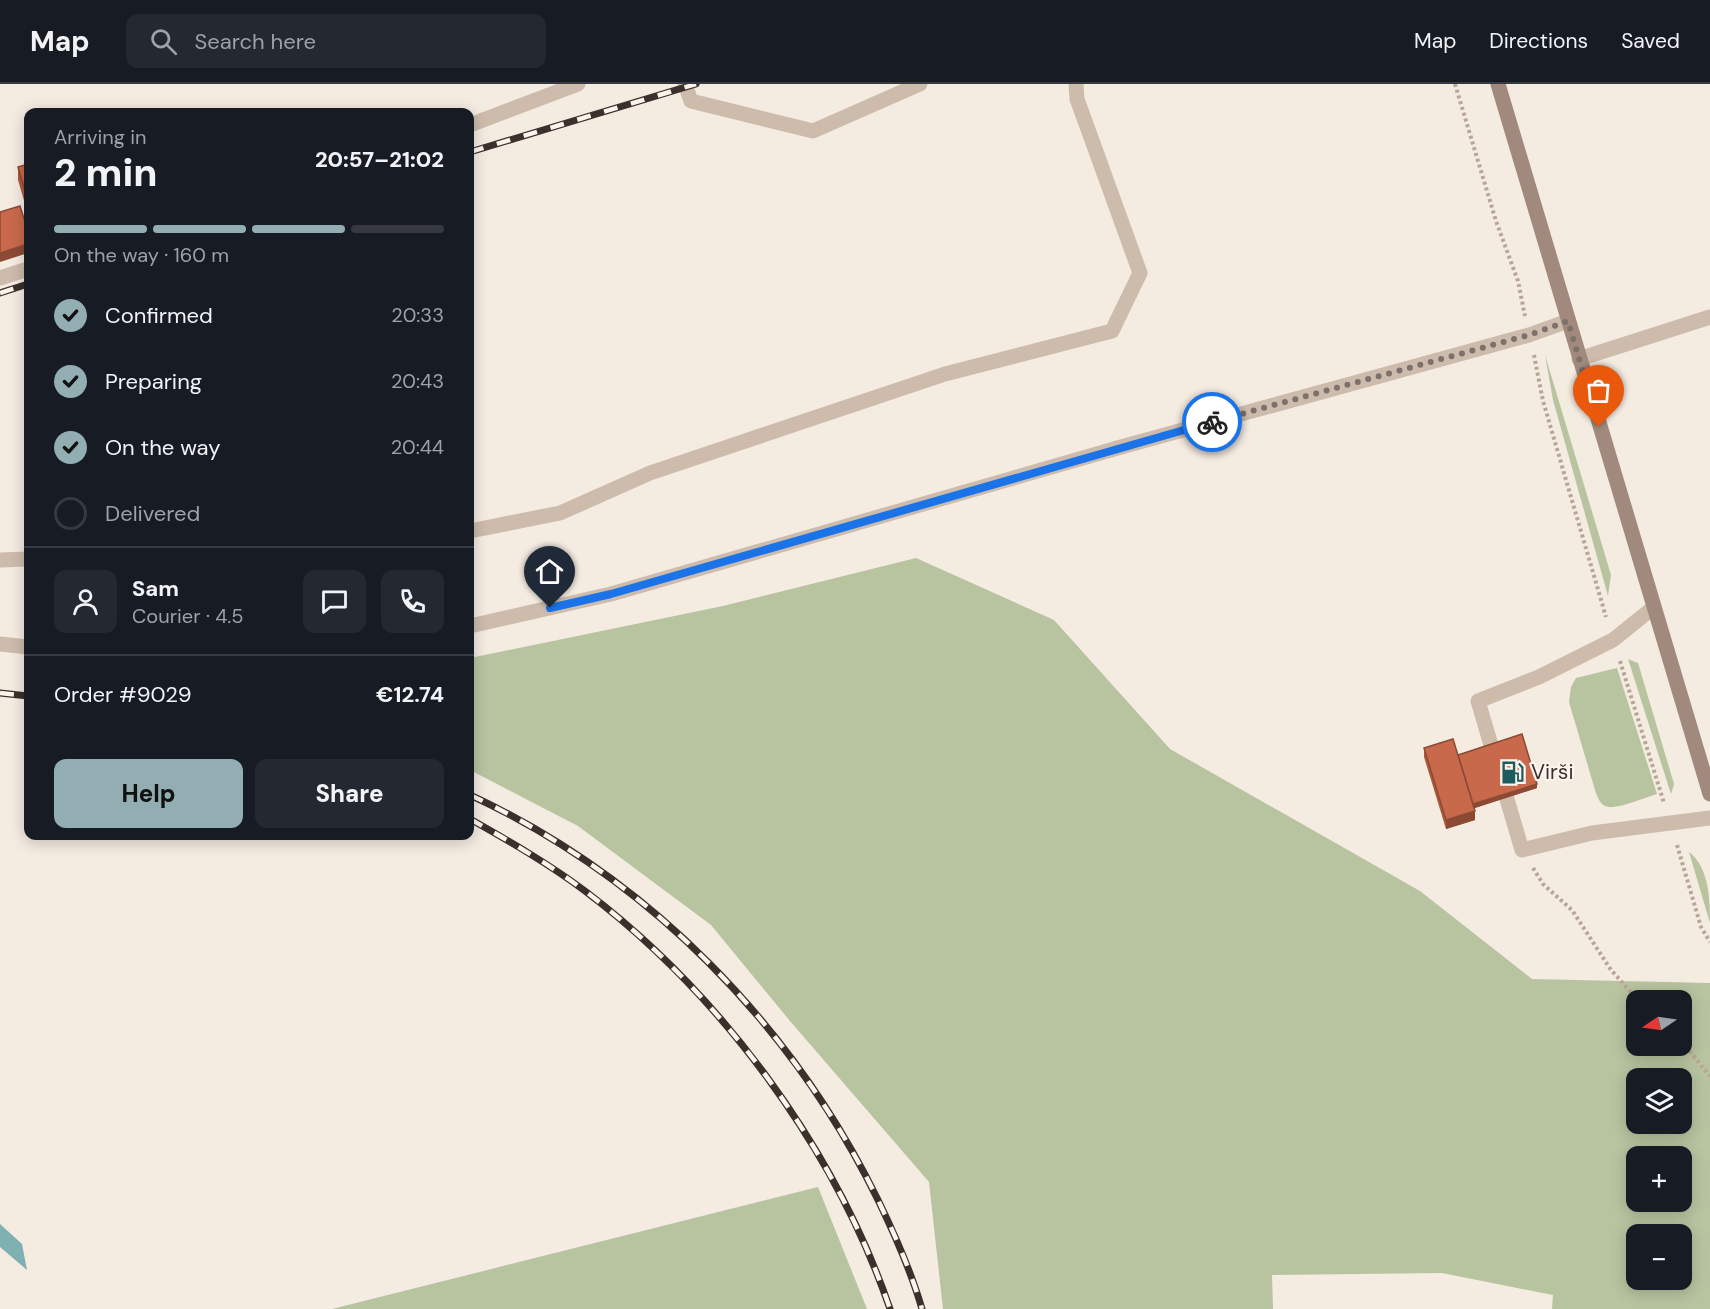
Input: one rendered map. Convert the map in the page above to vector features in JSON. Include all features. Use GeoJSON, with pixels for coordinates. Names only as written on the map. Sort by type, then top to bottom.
{"type":"FeatureCollection","features":[{"type":"Feature","properties":{"kind":"main road"},"geometry":{"type":"LineString","coordinates":[[1498,84],[1710,794]]}},
{"type":"Feature","properties":{"kind":"street"},"geometry":{"type":"LineString","coordinates":[[474,123],[578,84]]}},
{"type":"Feature","properties":{"kind":"street"},"geometry":{"type":"LineString","coordinates":[[686,84],[691,101],[813,131],[920,84]]}},
{"type":"Feature","properties":{"kind":"street"},"geometry":{"type":"LineString","coordinates":[[474,530],[560,513],[650,472],[945,374],[1112,331],[1140,273],[1077,99],[1076,84]]}},
{"type":"Feature","properties":{"kind":"street"},"geometry":{"type":"LineString","coordinates":[[0,278],[24,270]]}},
{"type":"Feature","properties":{"kind":"street"},"geometry":{"type":"LineString","coordinates":[[1579,359],[1710,317]]}},
{"type":"Feature","properties":{"kind":"street"},"geometry":{"type":"LineString","coordinates":[[474,625],[611,594],[1121,447],[1529,335],[1568,321]]}},
{"type":"Feature","properties":{"kind":"street"},"geometry":{"type":"LineString","coordinates":[[0,560],[24,559]]}},
{"type":"Feature","properties":{"kind":"street"},"geometry":{"type":"LineString","coordinates":[[1654,607],[1613,640],[1539,677],[1478,701],[1522,850],[1592,833],[1710,818]]}},
{"type":"Feature","properties":{"kind":"street"},"geometry":{"type":"LineString","coordinates":[[0,644],[24,647]]}},
{"type":"Feature","properties":{"kind":"path"},"geometry":{"type":"LineString","coordinates":[[1455,84],[1496,221],[1518,281],[1543,401],[1613,640],[1701,927],[1710,942]]}},
{"type":"Feature","properties":{"kind":"path"},"geometry":{"type":"LineString","coordinates":[[1522,850],[1543,884],[1572,910],[1611,970],[1629,990]]}},
{"type":"Feature","properties":{"kind":"path"},"geometry":{"type":"LineString","coordinates":[[1692,1054],[1710,1076]]}},
{"type":"Feature","properties":{"kind":"green space"},"geometry":{"type":"Polygon","coordinates":[[[1545,355],[1611,575],[1608,596],[1553,400],[1545,355]]]}},
{"type":"Feature","properties":{"kind":"green space"},"geometry":{"type":"Polygon","coordinates":[[[916,558],[1054,620],[1170,749],[1420,891],[1532,979],[1710,983],[1710,1309],[1552,1309],[1553,1295],[1442,1273],[1272,1275],[1273,1309],[943,1309],[929,1182],[790,1021],[711,925],[578,826],[474,772],[474,657],[723,606],[916,558]]]}},
{"type":"Feature","properties":{"kind":"green space"},"geometry":{"type":"Polygon","coordinates":[[[1628,659],[1638,663],[1674,784],[1671,794],[1628,659]]]}},
{"type":"Feature","properties":{"kind":"green space"},"geometry":{"type":"Polygon","coordinates":[[[1617,668],[1657,794],[1610,807],[1602,804],[1597,795],[1569,702],[1571,687],[1576,678],[1617,668]]]}},
{"type":"Feature","properties":{"kind":"green space"},"geometry":{"type":"Polygon","coordinates":[[[1689,852],[1701,866],[1707,884],[1710,923],[1689,852]]]}},
{"type":"Feature","properties":{"kind":"green space"},"geometry":{"type":"Polygon","coordinates":[[[818,1187],[867,1309],[332,1309],[818,1187]]]}},
{"type":"Feature","properties":{"kind":"water"},"geometry":{"type":"Polygon","coordinates":[[[0,1224],[22,1244],[27,1270],[0,1247],[0,1224]]]}},
{"type":"Feature","properties":{"kind":"building"},"geometry":{"type":"Polygon","coordinates":[[[24,165],[24,187],[18,167],[24,165]]]}},
{"type":"Feature","properties":{"kind":"building"},"geometry":{"type":"Polygon","coordinates":[[[20,206],[24,218],[24,245],[0,253],[0,212],[20,206]]]}},
{"type":"Feature","properties":{"kind":"building"},"geometry":{"type":"Polygon","coordinates":[[[1522,734],[1537,784],[1473,804],[1458,755],[1522,734]]]}},
{"type":"Feature","properties":{"kind":"building"},"geometry":{"type":"Polygon","coordinates":[[[1453,739],[1475,811],[1446,820],[1424,748],[1453,739]]]}},
{"type":"Feature","properties":{"kind":"railway"},"geometry":{"type":"LineString","coordinates":[[474,151],[696,84]]}},
{"type":"Feature","properties":{"kind":"railway"},"geometry":{"type":"LineString","coordinates":[[0,293],[24,285]]}},
{"type":"Feature","properties":{"kind":"railway"},"geometry":{"type":"LineString","coordinates":[[0,693],[24,696]]}},
{"type":"Feature","properties":{"kind":"railway"},"geometry":{"type":"LineString","coordinates":[[474,797],[535,829],[596,868],[654,913],[708,962],[758,1016],[803,1074],[843,1135],[890,1226],[908,1267],[922,1309]]}},
{"type":"Feature","properties":{"kind":"railway"},"geometry":{"type":"LineString","coordinates":[[474,821],[543,862],[585,891],[635,932],[682,977],[726,1026],[768,1078],[805,1133],[838,1190],[867,1249],[890,1309]]}},
{"type":"Feature","properties":{"kind":"way so far"},"geometry":{"type":"LineString","coordinates":[[1212,422],[1529,335],[1568,321],[1599,427]]}},
{"type":"Feature","properties":{"kind":"place","name":"Virši"},"geometry":{"type":"Point","coordinates":[1513,772]}},
{"type":"Feature","properties":{"kind":"route"},"geometry":{"type":"LineString","coordinates":[[550,608],[611,594],[1212,422]]}}]}
